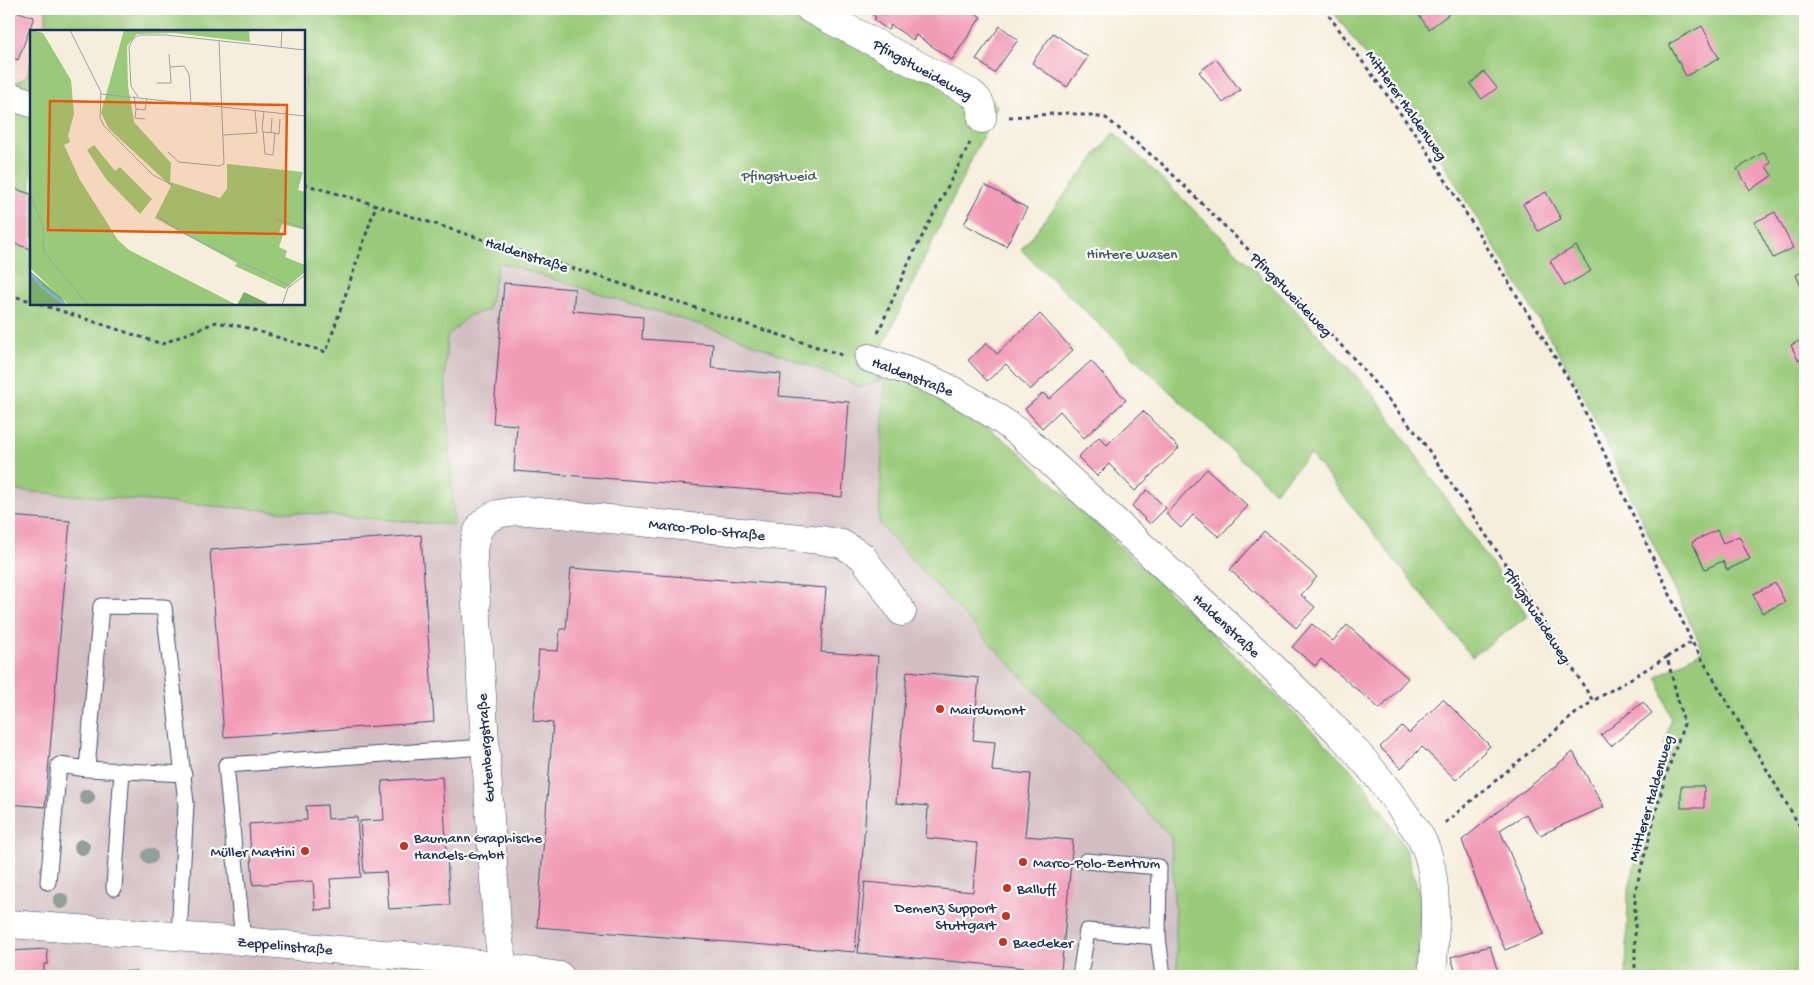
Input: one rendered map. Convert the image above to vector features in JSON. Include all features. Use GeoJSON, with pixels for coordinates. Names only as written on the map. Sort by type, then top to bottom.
{"type":"FeatureCollection","features":[{"type":"Feature","properties":{"kind":"street","name":"Pfingstweideweg"},"geometry":{"type":"LineString","coordinates":[[810,9],[971,93],[981,104],[983,110],[982,119]]}},
{"type":"Feature","properties":{"kind":"street"},"geometry":{"type":"LineString","coordinates":[[9,96],[30,103]]}},
{"type":"Feature","properties":{"kind":"street","name":"Haldenstraße"},"geometry":{"type":"LineString","coordinates":[[868,358],[918,374],[959,393],[1019,433],[1290,684],[1381,780],[1424,842]]}},
{"type":"Feature","properties":{"kind":"street","name":"Marco-Polo-Straße"},"geometry":{"type":"LineString","coordinates":[[483,522],[499,513],[513,510],[821,540],[842,544],[862,556],[902,612]]}},
{"type":"Feature","properties":{"kind":"street","name":"Gutenbergstraße"},"geometry":{"type":"LineString","coordinates":[[483,522],[475,537],[473,558],[497,925],[504,972]]}},
{"type":"Feature","properties":{"kind":"street"},"geometry":{"type":"LineString","coordinates":[[1424,842],[1430,864],[1435,915],[1432,976]]}},
{"type":"Feature","properties":{"kind":"street","name":"Zeppelinstraße"},"geometry":{"type":"LineString","coordinates":[[9,924],[243,941],[459,961],[504,972],[560,976]]}},
{"type":"Feature","properties":{"kind":"lane"},"geometry":{"type":"LineString","coordinates":[[87,768],[101,606],[164,606],[186,803],[179,936]]}},
{"type":"Feature","properties":{"kind":"lane"},"geometry":{"type":"LineString","coordinates":[[243,941],[226,765],[485,747]]}},
{"type":"Feature","properties":{"kind":"lane"},"geometry":{"type":"LineString","coordinates":[[48,882],[59,765],[184,774]]}},
{"type":"Feature","properties":{"kind":"lane"},"geometry":{"type":"LineString","coordinates":[[114,888],[122,771]]}},
{"type":"Feature","properties":{"kind":"lane"},"geometry":{"type":"LineString","coordinates":[[1086,861],[1159,867],[1158,937],[1163,976]]}},
{"type":"Feature","properties":{"kind":"lane"},"geometry":{"type":"LineString","coordinates":[[1080,976],[1088,930],[1158,937]]}},
{"type":"Feature","properties":{"kind":"path","name":"Mittlerer Haldenweg"},"geometry":{"type":"LineString","coordinates":[[1324,9],[1425,147],[1574,388],[1692,642],[1805,835]]}},
{"type":"Feature","properties":{"kind":"path","name":"Pfingstweideweg"},"geometry":{"type":"LineString","coordinates":[[982,119],[1068,113],[1106,118],[1161,163],[1279,280],[1358,362],[1422,439],[1534,606],[1593,701]]}},
{"type":"Feature","properties":{"kind":"path"},"geometry":{"type":"LineString","coordinates":[[868,358],[908,264],[982,119]]}},
{"type":"Feature","properties":{"kind":"path","name":"Haldenstraße"},"geometry":{"type":"LineString","coordinates":[[305,184],[836,354],[868,358]]}},
{"type":"Feature","properties":{"kind":"path"},"geometry":{"type":"LineString","coordinates":[[43,305],[162,344],[216,322],[244,327],[326,352],[376,206]]}},
{"type":"Feature","properties":{"kind":"path"},"geometry":{"type":"LineString","coordinates":[[9,295],[30,301]]}},
{"type":"Feature","properties":{"kind":"path"},"geometry":{"type":"LineString","coordinates":[[1424,842],[1560,726],[1593,701],[1692,642]]}},
{"type":"Feature","properties":{"kind":"path","name":"Mittlerer Haldenweg"},"geometry":{"type":"LineString","coordinates":[[1635,976],[1635,892],[1664,781],[1684,724],[1667,657]]}},
{"type":"Feature","properties":{"kind":"shaded area"},"geometry":{"type":"Polygon","coordinates":[[[9,9],[46,9],[46,22],[43,30],[30,30],[30,65],[26,77],[9,87],[9,9]]]}},
{"type":"Feature","properties":{"kind":"shaded area"},"geometry":{"type":"Polygon","coordinates":[[[499,262],[729,334],[862,387],[885,377],[879,524],[1171,837],[1178,976],[9,976],[9,490],[454,525],[445,373],[447,337],[468,316],[488,310],[499,262]]]}},
{"type":"Feature","properties":{"kind":"green space","name":"Pfingstweid"},"geometry":{"type":"Polygon","coordinates":[[[46,9],[833,9],[984,91],[997,106],[880,352],[916,385],[957,405],[1019,451],[1237,657],[1362,780],[1406,849],[1421,899],[1419,945],[1413,976],[1178,976],[1171,837],[879,524],[885,378],[862,387],[729,334],[499,262],[488,310],[468,316],[447,337],[445,373],[454,525],[9,490],[9,87],[26,77],[30,65],[30,305],[305,305],[305,30],[43,30],[46,22],[46,9]]]}},
{"type":"Feature","properties":{"kind":"green space"},"geometry":{"type":"Polygon","coordinates":[[[1331,9],[1805,9],[1805,976],[1626,976],[1628,892],[1671,720],[1657,677],[1703,650],[1579,386],[1431,143],[1331,9]]]}},
{"type":"Feature","properties":{"kind":"green space","name":"Hintere Wasen"},"geometry":{"type":"Polygon","coordinates":[[[1114,132],[1290,304],[1374,395],[1528,616],[1472,657],[1310,454],[1275,492],[1021,250],[1114,132]]]}},
{"type":"Feature","properties":{"kind":"building"},"geometry":{"type":"Polygon","coordinates":[[[9,9],[34,17],[18,60],[9,57],[9,9]]]}},
{"type":"Feature","properties":{"kind":"building"},"geometry":{"type":"Polygon","coordinates":[[[864,9],[955,9],[960,12],[962,9],[970,9],[981,17],[952,60],[916,35],[913,40],[891,25],[888,30],[874,20],[876,17],[864,9]]]}},
{"type":"Feature","properties":{"kind":"building"},"geometry":{"type":"Polygon","coordinates":[[[1414,9],[1444,9],[1449,14],[1429,29],[1414,9]]]}},
{"type":"Feature","properties":{"kind":"building"},"geometry":{"type":"Polygon","coordinates":[[[1000,26],[1018,40],[994,73],[976,59],[1000,26]]]}},
{"type":"Feature","properties":{"kind":"building"},"geometry":{"type":"Polygon","coordinates":[[[1702,26],[1719,58],[1686,76],[1669,44],[1702,26]]]}},
{"type":"Feature","properties":{"kind":"building"},"geometry":{"type":"Polygon","coordinates":[[[1053,33],[1088,57],[1067,87],[1032,63],[1053,33]]]}},
{"type":"Feature","properties":{"kind":"building"},"geometry":{"type":"Polygon","coordinates":[[[1216,59],[1240,90],[1223,103],[1199,72],[1216,59]]]}},
{"type":"Feature","properties":{"kind":"building"},"geometry":{"type":"Polygon","coordinates":[[[1484,72],[1497,88],[1482,99],[1470,84],[1484,72]]]}},
{"type":"Feature","properties":{"kind":"building"},"geometry":{"type":"Polygon","coordinates":[[[1764,152],[1771,163],[1766,166],[1772,176],[1750,190],[1737,169],[1764,152]]]}},
{"type":"Feature","properties":{"kind":"building"},"geometry":{"type":"Polygon","coordinates":[[[985,185],[1027,208],[1006,246],[964,224],[985,185]]]}},
{"type":"Feature","properties":{"kind":"building"},"geometry":{"type":"Polygon","coordinates":[[[9,187],[30,194],[30,249],[9,242],[9,187]]]}},
{"type":"Feature","properties":{"kind":"building"},"geometry":{"type":"Polygon","coordinates":[[[1546,192],[1561,219],[1538,231],[1523,204],[1546,192]]]}},
{"type":"Feature","properties":{"kind":"building"},"geometry":{"type":"Polygon","coordinates":[[[1775,212],[1793,248],[1773,258],[1755,222],[1775,212]]]}},
{"type":"Feature","properties":{"kind":"building"},"geometry":{"type":"Polygon","coordinates":[[[1576,246],[1591,271],[1565,286],[1550,261],[1576,246]]]}},
{"type":"Feature","properties":{"kind":"building"},"geometry":{"type":"Polygon","coordinates":[[[1805,270],[1805,296],[1796,275],[1805,270]]]}},
{"type":"Feature","properties":{"kind":"building"},"geometry":{"type":"Polygon","coordinates":[[[504,283],[575,289],[573,311],[643,317],[642,339],[713,344],[711,368],[781,374],[779,396],[849,402],[842,497],[514,471],[517,425],[493,423],[504,283]]]}},
{"type":"Feature","properties":{"kind":"building"},"geometry":{"type":"Polygon","coordinates":[[[1040,314],[1073,350],[1030,390],[1006,364],[987,381],[968,360],[987,343],[997,354],[1040,314]]]}},
{"type":"Feature","properties":{"kind":"building"},"geometry":{"type":"Polygon","coordinates":[[[1805,338],[1805,357],[1798,360],[1791,345],[1805,338]]]}},
{"type":"Feature","properties":{"kind":"building"},"geometry":{"type":"Polygon","coordinates":[[[1091,361],[1126,400],[1084,438],[1060,411],[1042,428],[1025,409],[1043,393],[1049,399],[1091,361]]]}},
{"type":"Feature","properties":{"kind":"building"},"geometry":{"type":"Polygon","coordinates":[[[1143,411],[1179,448],[1135,491],[1109,464],[1097,476],[1078,457],[1099,437],[1107,445],[1143,411]]]}},
{"type":"Feature","properties":{"kind":"building"},"geometry":{"type":"Polygon","coordinates":[[[1207,469],[1248,506],[1219,537],[1193,515],[1181,528],[1166,514],[1207,469]]]}},
{"type":"Feature","properties":{"kind":"building"},"geometry":{"type":"Polygon","coordinates":[[[1147,490],[1166,508],[1150,524],[1132,506],[1147,490]]]}},
{"type":"Feature","properties":{"kind":"building"},"geometry":{"type":"Polygon","coordinates":[[[9,516],[70,521],[45,807],[9,804],[9,516]]]}},
{"type":"Feature","properties":{"kind":"building"},"geometry":{"type":"Polygon","coordinates":[[[1717,530],[1723,543],[1739,536],[1750,559],[1727,570],[1723,561],[1705,569],[1692,542],[1717,530]]]}},
{"type":"Feature","properties":{"kind":"building"},"geometry":{"type":"Polygon","coordinates":[[[1264,531],[1317,577],[1301,595],[1315,607],[1296,628],[1230,570],[1264,531]]]}},
{"type":"Feature","properties":{"kind":"building"},"geometry":{"type":"Polygon","coordinates":[[[421,535],[434,722],[224,737],[210,550],[421,535]]]}},
{"type":"Feature","properties":{"kind":"building"},"geometry":{"type":"Polygon","coordinates":[[[571,568],[826,588],[821,652],[878,656],[855,952],[537,927],[553,723],[533,721],[539,650],[558,651],[560,629],[566,629],[571,568]]]}},
{"type":"Feature","properties":{"kind":"building"},"geometry":{"type":"Polygon","coordinates":[[[1775,583],[1785,602],[1762,613],[1753,594],[1775,583]]]}},
{"type":"Feature","properties":{"kind":"building"},"geometry":{"type":"Polygon","coordinates":[[[1312,624],[1333,641],[1347,625],[1408,678],[1380,709],[1321,659],[1315,666],[1292,647],[1312,624]]]}},
{"type":"Feature","properties":{"kind":"building","name":"Marco-Polo-Zentrum"},"geometry":{"type":"Polygon","coordinates":[[[907,671],[979,678],[973,740],[995,742],[992,771],[1031,774],[1025,836],[1073,840],[1061,971],[858,953],[865,882],[973,892],[977,843],[926,838],[928,806],[896,803],[907,671]]]}},
{"type":"Feature","properties":{"kind":"building"},"geometry":{"type":"Polygon","coordinates":[[[1443,699],[1490,746],[1456,780],[1422,747],[1401,768],[1380,747],[1402,726],[1409,733],[1443,699]]]}},
{"type":"Feature","properties":{"kind":"building"},"geometry":{"type":"Polygon","coordinates":[[[1643,702],[1652,713],[1611,746],[1601,735],[1643,702]]]}},
{"type":"Feature","properties":{"kind":"building"},"geometry":{"type":"Polygon","coordinates":[[[1573,752],[1604,807],[1540,835],[1526,814],[1500,830],[1544,934],[1505,950],[1474,875],[1462,840],[1573,752]]]}},
{"type":"Feature","properties":{"kind":"building","name":"Baumann Graphische Handels-GmbH"},"geometry":{"type":"Polygon","coordinates":[[[442,777],[450,905],[389,909],[386,872],[364,873],[360,821],[384,820],[382,781],[442,777]]]}},
{"type":"Feature","properties":{"kind":"building"},"geometry":{"type":"Polygon","coordinates":[[[1681,786],[1704,786],[1704,808],[1681,808],[1681,786]]]}},
{"type":"Feature","properties":{"kind":"building","name":"Müller Martini"},"geometry":{"type":"Polygon","coordinates":[[[327,805],[328,819],[357,817],[361,877],[330,879],[333,909],[315,910],[313,881],[253,885],[249,824],[307,820],[306,806],[327,805]]]}},
{"type":"Feature","properties":{"kind":"building"},"geometry":{"type":"Polygon","coordinates":[[[1490,946],[1499,976],[1457,976],[1451,957],[1490,946]]]}},
{"type":"Feature","properties":{"kind":"building"},"geometry":{"type":"Polygon","coordinates":[[[47,949],[48,964],[44,964],[44,976],[9,976],[9,951],[47,949]]]}},
{"type":"Feature","properties":{"kind":"building"},"geometry":{"type":"Polygon","coordinates":[[[136,971],[136,976],[71,976],[71,975],[136,971]]]}},
{"type":"Feature","properties":{"kind":"place","name":"Mairdumont"},"geometry":{"type":"Point","coordinates":[940,709]}},
{"type":"Feature","properties":{"kind":"place","name":"Baumann Graphische Handels-GmbH"},"geometry":{"type":"Point","coordinates":[404,846]}},
{"type":"Feature","properties":{"kind":"place","name":"Müller Martini"},"geometry":{"type":"Point","coordinates":[305,851]}},
{"type":"Feature","properties":{"kind":"place","name":"Marco-Polo-Zentrum"},"geometry":{"type":"Point","coordinates":[1023,862]}},
{"type":"Feature","properties":{"kind":"place","name":"Balluff"},"geometry":{"type":"Point","coordinates":[1007,888]}},
{"type":"Feature","properties":{"kind":"place","name":"Demenz Support Stuttgart"},"geometry":{"type":"Point","coordinates":[1006,916]}},
{"type":"Feature","properties":{"kind":"place","name":"Baedeker"},"geometry":{"type":"Point","coordinates":[1003,942]}}]}
